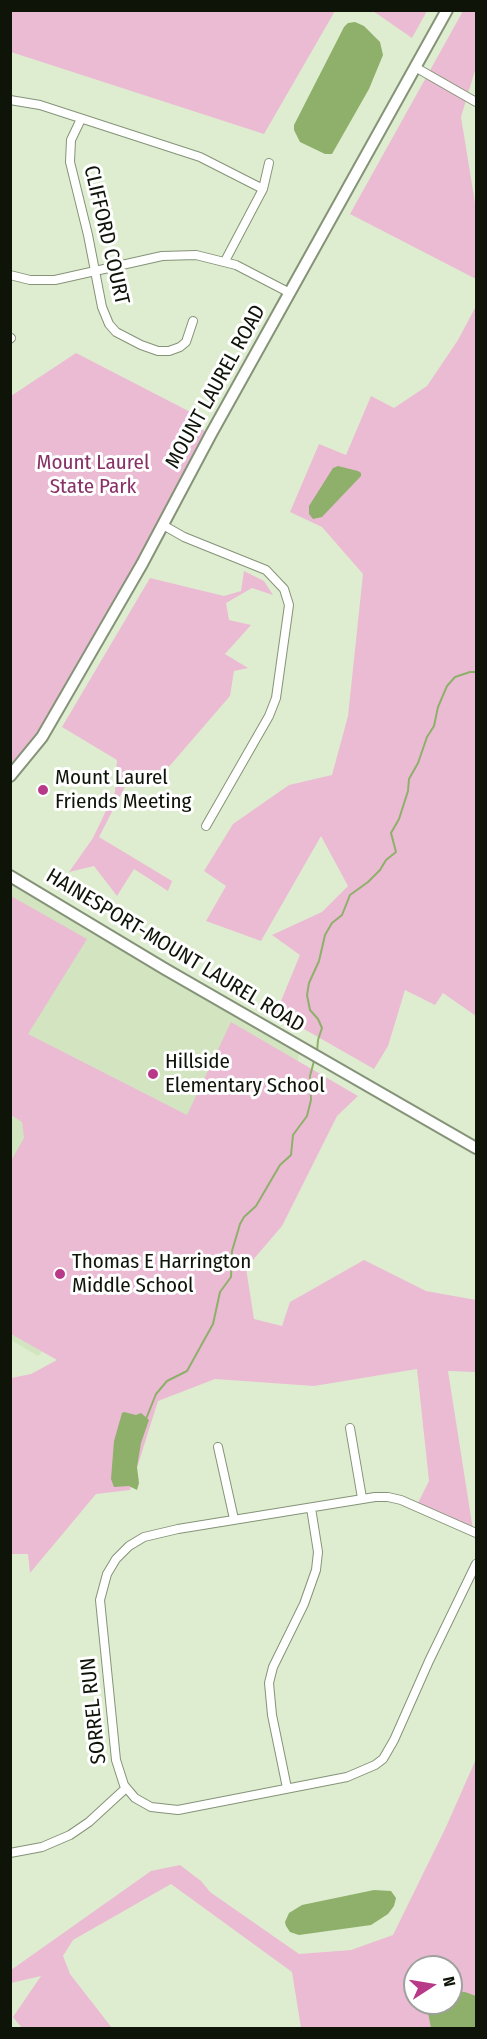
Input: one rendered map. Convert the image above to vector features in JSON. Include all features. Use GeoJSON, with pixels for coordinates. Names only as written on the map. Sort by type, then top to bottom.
{"type":"FeatureCollection","features":[{"type":"Feature","properties":{"kind":"main road","name":"MOUNT LAUREL ROAD"},"geometry":{"type":"LineString","coordinates":[[10,776],[42,737],[163,525],[211,434],[447,10]]}},
{"type":"Feature","properties":{"kind":"main road","name":"HAINESPORT-MOUNT LAUREL ROAD"},"geometry":{"type":"LineString","coordinates":[[10,876],[165,969],[477,1148]]}},
{"type":"Feature","properties":{"kind":"street"},"geometry":{"type":"LineString","coordinates":[[415,67],[477,102]]}},
{"type":"Feature","properties":{"kind":"street"},"geometry":{"type":"LineString","coordinates":[[10,100],[40,105],[207,160],[263,189]]}},
{"type":"Feature","properties":{"kind":"street","name":"CLIFFORD COURT"},"geometry":{"type":"LineString","coordinates":[[81,118],[71,140],[69,156],[102,307],[109,324],[131,340],[158,351],[174,350],[186,342],[193,321]]}},
{"type":"Feature","properties":{"kind":"street"},"geometry":{"type":"LineString","coordinates":[[225,261],[263,189],[269,164]]}},
{"type":"Feature","properties":{"kind":"street"},"geometry":{"type":"LineString","coordinates":[[10,275],[43,281],[174,255],[196,255],[225,261],[290,292]]}},
{"type":"Feature","properties":{"kind":"street"},"geometry":{"type":"LineString","coordinates":[[163,525],[184,537],[266,570],[284,588],[289,605],[276,698],[269,716],[206,826]]}},
{"type":"Feature","properties":{"kind":"street"},"geometry":{"type":"LineString","coordinates":[[350,1428],[362,1498]]}},
{"type":"Feature","properties":{"kind":"street"},"geometry":{"type":"LineString","coordinates":[[218,1447],[234,1519]]}},
{"type":"Feature","properties":{"kind":"street","name":"SORREL RUN"},"geometry":{"type":"LineString","coordinates":[[477,1533],[395,1498],[375,1497],[178,1529],[144,1537],[122,1552],[107,1574],[102,1591],[101,1609],[116,1760],[120,1777],[126,1788],[143,1803],[169,1810],[196,1807],[357,1774],[375,1765],[383,1758],[394,1740],[429,1661],[477,1564]]}},
{"type":"Feature","properties":{"kind":"street"},"geometry":{"type":"LineString","coordinates":[[287,1788],[272,1715],[269,1683],[273,1667],[304,1604],[316,1570],[318,1552],[311,1508]]}},
{"type":"Feature","properties":{"kind":"street"},"geometry":{"type":"LineString","coordinates":[[10,1853],[42,1847],[70,1835],[101,1812],[126,1788]]}},
{"type":"Feature","properties":{"kind":"shaded area"},"geometry":{"type":"Polygon","coordinates":[[[355,22],[364,26],[380,42],[383,55],[369,89],[332,154],[325,154],[300,142],[294,125],[344,27],[348,23],[355,22]]]}},
{"type":"Feature","properties":{"kind":"shaded area"},"geometry":{"type":"Polygon","coordinates":[[[338,466],[358,471],[361,476],[322,517],[313,519],[309,514],[309,506],[333,468],[338,466]]]}},
{"type":"Feature","properties":{"kind":"shaded area"},"geometry":{"type":"Polygon","coordinates":[[[10,877],[301,1047],[287,1108],[168,1208],[38,1356],[11,1340],[10,877]]]}},
{"type":"Feature","properties":{"kind":"shaded area"},"geometry":{"type":"Polygon","coordinates":[[[124,1412],[136,1415],[141,1413],[149,1420],[141,1443],[137,1467],[139,1483],[137,1490],[129,1486],[114,1487],[111,1479],[114,1441],[124,1412]]]}},
{"type":"Feature","properties":{"kind":"shaded area"},"geometry":{"type":"Polygon","coordinates":[[[374,1890],[391,1891],[396,1898],[388,1914],[371,1925],[299,1935],[290,1932],[286,1926],[285,1922],[289,1913],[302,1905],[374,1890]]]}},
{"type":"Feature","properties":{"kind":"shaded area"},"geometry":{"type":"Polygon","coordinates":[[[463,1992],[476,1996],[476,2028],[431,2028],[428,2015],[463,2015],[463,1992]]]}},
{"type":"Feature","properties":{"kind":"green space"},"geometry":{"type":"Polygon","coordinates":[[[11,10],[335,11],[264,134],[11,52],[11,10]]]}},
{"type":"Feature","properties":{"kind":"green space"},"geometry":{"type":"Polygon","coordinates":[[[373,11],[427,11],[412,38],[373,11]]]}},
{"type":"Feature","properties":{"kind":"green space"},"geometry":{"type":"Polygon","coordinates":[[[463,11],[476,11],[476,67],[461,117],[476,209],[476,279],[350,214],[463,11]]]}},
{"type":"Feature","properties":{"kind":"green space"},"geometry":{"type":"Polygon","coordinates":[[[476,306],[476,1016],[443,993],[435,1005],[405,990],[388,1046],[374,1069],[276,1013],[300,955],[272,935],[322,912],[348,886],[321,836],[261,941],[206,921],[226,886],[204,871],[233,824],[289,785],[332,775],[348,716],[363,574],[322,527],[290,512],[319,444],[346,455],[371,396],[394,408],[427,386],[458,340],[476,306]]]}},
{"type":"Feature","properties":{"kind":"green space","name":"Mount Laurel State Park"},"geometry":{"type":"Polygon","coordinates":[[[76,353],[202,418],[197,427],[211,434],[42,737],[11,774],[11,396],[76,353]]]}},
{"type":"Feature","properties":{"kind":"green space"},"geometry":{"type":"Polygon","coordinates":[[[244,571],[264,581],[273,595],[252,588],[226,603],[229,620],[251,625],[225,654],[248,668],[234,671],[230,696],[167,769],[130,777],[99,837],[172,881],[168,891],[134,869],[117,896],[94,866],[69,872],[93,838],[115,792],[117,760],[62,727],[150,578],[224,596],[241,591],[244,571]]]}},
{"type":"Feature","properties":{"kind":"green space"},"geometry":{"type":"Polygon","coordinates":[[[11,896],[87,939],[28,1034],[187,1115],[231,1022],[358,1096],[337,1116],[282,1226],[246,1268],[254,1319],[282,1326],[290,1302],[364,1260],[426,1291],[476,1300],[476,1372],[448,1371],[473,1530],[417,1505],[429,1481],[417,1369],[314,1386],[215,1379],[158,1401],[130,1490],[96,1494],[30,1573],[28,1554],[11,1554],[11,1378],[31,1374],[57,1360],[11,1334],[11,1161],[24,1138],[22,1122],[11,1115],[11,896]]]}},
{"type":"Feature","properties":{"kind":"green space"},"geometry":{"type":"Polygon","coordinates":[[[476,1759],[476,2028],[301,2028],[292,1972],[171,1884],[73,1940],[63,1956],[70,1974],[112,2028],[22,2028],[13,2017],[41,1976],[11,1983],[11,1970],[151,1871],[180,1865],[201,1881],[210,1892],[299,1954],[351,1950],[393,1935],[446,1827],[476,1759]]]}},
{"type":"Feature","properties":{"kind":"waterway"},"geometry":{"type":"LineString","coordinates":[[317,1052],[322,1028],[310,1010],[307,995],[325,935],[332,923],[342,915],[350,895],[368,882],[386,860],[396,852],[391,833],[399,819],[408,791],[409,779],[434,726],[438,707],[447,686],[455,677],[476,672]]}},
{"type":"Feature","properties":{"kind":"waterway"},"geometry":{"type":"LineString","coordinates":[[146,1419],[156,1394],[167,1381],[187,1371],[213,1324],[220,1292],[231,1277],[232,1251],[240,1224],[256,1206],[280,1165],[291,1155],[293,1135],[307,1116],[311,1100],[310,1076],[314,1061]]}},
{"type":"Feature","properties":{"kind":"place","name":"Mount Laurel Friends Meeting"},"geometry":{"type":"Point","coordinates":[43,790]}},
{"type":"Feature","properties":{"kind":"place","name":"Hillside Elementary School"},"geometry":{"type":"Point","coordinates":[153,1074]}},
{"type":"Feature","properties":{"kind":"place","name":"Thomas E Harrington Middle School"},"geometry":{"type":"Point","coordinates":[60,1274]}}]}
